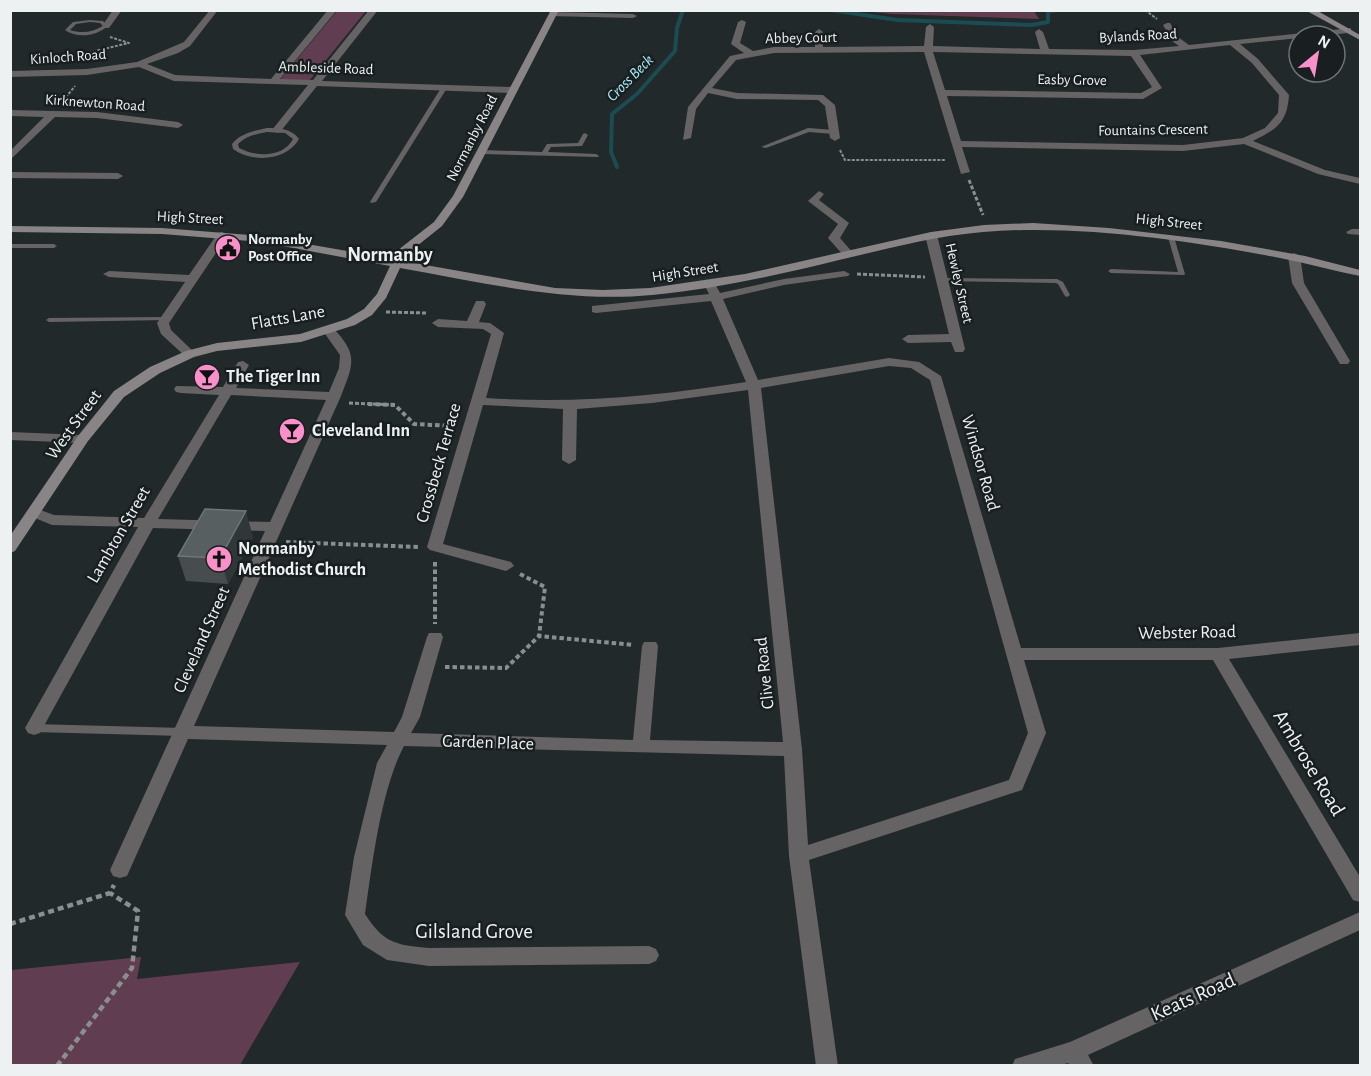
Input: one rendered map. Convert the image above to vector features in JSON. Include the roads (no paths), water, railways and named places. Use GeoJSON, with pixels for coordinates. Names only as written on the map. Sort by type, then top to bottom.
{"type":"FeatureCollection","features":[{"type":"Feature","properties":{"kind":"main road"},"geometry":{"type":"LineString","coordinates":[[1309,10],[1360,38]]}},
{"type":"Feature","properties":{"kind":"main road","name":"Normanby Road"},"geometry":{"type":"LineString","coordinates":[[396,263],[402,252],[438,224],[447,214],[482,152],[554,12]]}},
{"type":"Feature","properties":{"kind":"main road","name":"High Street"},"geometry":{"type":"LineString","coordinates":[[10,229],[222,235],[289,243],[555,292],[597,296],[714,291],[848,254],[932,235],[1022,225],[1066,227],[1245,246],[1360,273]]}},
{"type":"Feature","properties":{"kind":"main road","name":"Flatts Lane"},"geometry":{"type":"LineString","coordinates":[[190,354],[217,347],[302,338],[351,322],[368,312],[382,295],[396,263]]}},
{"type":"Feature","properties":{"kind":"main road","name":"West Street"},"geometry":{"type":"LineString","coordinates":[[10,548],[83,439],[119,394],[155,369],[190,354]]}},
{"type":"Feature","properties":{"kind":"street"},"geometry":{"type":"LineString","coordinates":[[105,26],[118,10]]}},
{"type":"Feature","properties":{"kind":"street","name":"Kinloch Road"},"geometry":{"type":"LineString","coordinates":[[10,74],[87,72],[140,64],[146,59],[177,51],[188,45],[214,10]]}},
{"type":"Feature","properties":{"kind":"street"},"geometry":{"type":"LineString","coordinates":[[274,81],[333,10]]}},
{"type":"Feature","properties":{"kind":"street"},"geometry":{"type":"LineString","coordinates":[[277,130],[374,10]]}},
{"type":"Feature","properties":{"kind":"street"},"geometry":{"type":"LineString","coordinates":[[554,12],[633,16]]}},
{"type":"Feature","properties":{"kind":"street"},"geometry":{"type":"LineString","coordinates":[[742,22],[735,44],[750,53]]}},
{"type":"Feature","properties":{"kind":"street"},"geometry":{"type":"LineString","coordinates":[[1167,25],[1175,39],[1186,47]]}},
{"type":"Feature","properties":{"kind":"street"},"geometry":{"type":"LineString","coordinates":[[930,27],[928,49],[959,144],[965,172]]}},
{"type":"Feature","properties":{"kind":"street","name":"Bylands Road"},"geometry":{"type":"LineString","coordinates":[[928,49],[1134,53],[1348,30]]}},
{"type":"Feature","properties":{"kind":"street"},"geometry":{"type":"LineString","coordinates":[[819,32],[819,51]]}},
{"type":"Feature","properties":{"kind":"street"},"geometry":{"type":"LineString","coordinates":[[1040,32],[1045,51]]}},
{"type":"Feature","properties":{"kind":"street","name":"Fountains Crescent"},"geometry":{"type":"LineString","coordinates":[[959,144],[1183,148],[1245,141],[1268,130],[1283,113],[1284,95],[1255,61],[1233,43]]}},
{"type":"Feature","properties":{"kind":"street","name":"Abbey Court"},"geometry":{"type":"LineString","coordinates":[[686,138],[691,109],[733,58],[774,50],[928,49]]}},
{"type":"Feature","properties":{"kind":"street","name":"Easby Grove"},"geometry":{"type":"LineString","coordinates":[[943,93],[1143,96],[1157,88],[1134,53]]}},
{"type":"Feature","properties":{"kind":"street","name":"Ambleside Road"},"geometry":{"type":"LineString","coordinates":[[140,64],[174,78],[513,90]]}},
{"type":"Feature","properties":{"kind":"street"},"geometry":{"type":"LineString","coordinates":[[706,90],[737,96],[820,97],[830,105],[834,135]]}},
{"type":"Feature","properties":{"kind":"street","name":"Kirknewton Road"},"geometry":{"type":"LineString","coordinates":[[10,113],[97,115],[178,125]]}},
{"type":"Feature","properties":{"kind":"street"},"geometry":{"type":"LineString","coordinates":[[10,157],[52,114]]}},
{"type":"Feature","properties":{"kind":"street"},"geometry":{"type":"LineString","coordinates":[[1245,141],[1322,172],[1360,181]]}},
{"type":"Feature","properties":{"kind":"street"},"geometry":{"type":"LineString","coordinates":[[10,175],[118,176]]}},
{"type":"Feature","properties":{"kind":"street"},"geometry":{"type":"LineString","coordinates":[[819,194],[813,201],[843,223],[834,238],[848,254]]}},
{"type":"Feature","properties":{"kind":"street"},"geometry":{"type":"LineString","coordinates":[[190,354],[165,331],[163,323],[222,235]]}},
{"type":"Feature","properties":{"kind":"street","name":"Hewley Street"},"geometry":{"type":"LineString","coordinates":[[908,339],[957,344],[932,235]]}},
{"type":"Feature","properties":{"kind":"street"},"geometry":{"type":"LineString","coordinates":[[1294,256],[1298,283],[1344,361]]}},
{"type":"Feature","properties":{"kind":"street"},"geometry":{"type":"LineString","coordinates":[[109,274],[192,279]]}},
{"type":"Feature","properties":{"kind":"street"},"geometry":{"type":"LineString","coordinates":[[596,309],[844,274]]}},
{"type":"Feature","properties":{"kind":"street","name":"Clive Road"},"geometry":{"type":"LineString","coordinates":[[714,291],[754,386],[793,749],[799,856],[827,1065]]}},
{"type":"Feature","properties":{"kind":"street"},"geometry":{"type":"LineString","coordinates":[[438,323],[479,325],[480,304]]}},
{"type":"Feature","properties":{"kind":"street","name":"Crossbeck Terrace"},"geometry":{"type":"LineString","coordinates":[[479,325],[498,333],[435,547],[506,566]]}},
{"type":"Feature","properties":{"kind":"street","name":"Cleveland Street"},"geometry":{"type":"LineString","coordinates":[[120,870],[270,534],[333,400],[346,366],[347,353],[343,345],[329,331]]}},
{"type":"Feature","properties":{"kind":"street","name":"Windsor Road"},"geometry":{"type":"LineString","coordinates":[[477,401],[570,405],[642,400],[754,386],[889,362],[910,363],[926,368],[936,379],[1037,733],[1016,785],[799,856]]}},
{"type":"Feature","properties":{"kind":"street","name":"Lambton Street"},"geometry":{"type":"LineString","coordinates":[[34,728],[148,523],[243,365]]}},
{"type":"Feature","properties":{"kind":"street"},"geometry":{"type":"LineString","coordinates":[[181,389],[228,390],[333,400]]}},
{"type":"Feature","properties":{"kind":"street"},"geometry":{"type":"LineString","coordinates":[[569,460],[570,405]]}},
{"type":"Feature","properties":{"kind":"street"},"geometry":{"type":"LineString","coordinates":[[10,436],[83,439]]}},
{"type":"Feature","properties":{"kind":"street"},"geometry":{"type":"LineString","coordinates":[[35,513],[52,520],[148,523],[270,534]]}},
{"type":"Feature","properties":{"kind":"street"},"geometry":{"type":"LineString","coordinates":[[400,740],[411,717],[435,637]]}},
{"type":"Feature","properties":{"kind":"street","name":"Webster Road"},"geometry":{"type":"LineString","coordinates":[[1014,654],[1218,654],[1360,639]]}},
{"type":"Feature","properties":{"kind":"street"},"geometry":{"type":"LineString","coordinates":[[641,747],[650,646]]}},
{"type":"Feature","properties":{"kind":"street","name":"Ambrose Road"},"geometry":{"type":"LineString","coordinates":[[1218,654],[1360,894]]}},
{"type":"Feature","properties":{"kind":"street","name":"Garden Place"},"geometry":{"type":"LineString","coordinates":[[183,732],[641,747],[793,749]]}},
{"type":"Feature","properties":{"kind":"street","name":"Gilsland Grove"},"geometry":{"type":"LineString","coordinates":[[400,740],[386,764],[364,857],[355,915],[370,939],[394,954],[429,957],[649,955]]}},
{"type":"Feature","properties":{"kind":"street","name":"Keats Road"},"geometry":{"type":"LineString","coordinates":[[1023,1065],[1078,1058],[1360,921]]}},
{"type":"Feature","properties":{"kind":"lane"},"geometry":{"type":"LineString","coordinates":[[90,21],[101,22],[105,26],[95,32],[79,34],[67,30],[71,25],[90,21]]}},
{"type":"Feature","properties":{"kind":"lane"},"geometry":{"type":"LineString","coordinates":[[373,202],[444,88]]}},
{"type":"Feature","properties":{"kind":"lane"},"geometry":{"type":"LineString","coordinates":[[277,130],[294,135],[296,139],[287,150],[267,155],[248,154],[236,148],[237,140],[247,134],[277,130]]}},
{"type":"Feature","properties":{"kind":"lane"},"geometry":{"type":"LineString","coordinates":[[764,147],[808,130],[834,135]]}},
{"type":"Feature","properties":{"kind":"lane"},"geometry":{"type":"LineString","coordinates":[[544,154],[549,145],[580,145],[585,135]]}},
{"type":"Feature","properties":{"kind":"lane"},"geometry":{"type":"LineString","coordinates":[[482,152],[596,156]]}},
{"type":"Feature","properties":{"kind":"lane"},"geometry":{"type":"LineString","coordinates":[[1111,271],[1182,274],[1171,237]]}},
{"type":"Feature","properties":{"kind":"lane"},"geometry":{"type":"LineString","coordinates":[[10,246],[54,246]]}},
{"type":"Feature","properties":{"kind":"lane"},"geometry":{"type":"LineString","coordinates":[[941,278],[1057,281],[1061,283],[1067,295]]}},
{"type":"Feature","properties":{"kind":"lane"},"geometry":{"type":"LineString","coordinates":[[49,320],[165,319]]}},
{"type":"Feature","properties":{"kind":"lane"},"geometry":{"type":"LineString","coordinates":[[34,728],[183,732]]}},
{"type":"Feature","properties":{"kind":"waterway","name":"Cross Beck"},"geometry":{"type":"LineString","coordinates":[[617,167],[611,152],[612,114],[637,94],[675,51],[677,28],[683,10]]}},
{"type":"Feature","properties":{"kind":"waterway","name":"Cross Beck"},"geometry":{"type":"LineString","coordinates":[[831,10],[897,20],[1032,25],[1048,22],[1048,11],[1058,10]]}},
{"type":"Feature","properties":{"kind":"place","name":"Normanby Post Office"},"geometry":{"type":"Point","coordinates":[228,248]}},
{"type":"Feature","properties":{"kind":"place","name":"The Tiger Inn"},"geometry":{"type":"Point","coordinates":[207,377]}},
{"type":"Feature","properties":{"kind":"place","name":"Cleveland Inn"},"geometry":{"type":"Point","coordinates":[292,431]}},
{"type":"Feature","properties":{"kind":"place","name":"Normanby Methodist Church"},"geometry":{"type":"Point","coordinates":[219,559]}},
{"type":"Feature","properties":{"kind":"district","name":"Normanby"},"geometry":{"type":"Point","coordinates":[390,255]}}]}
